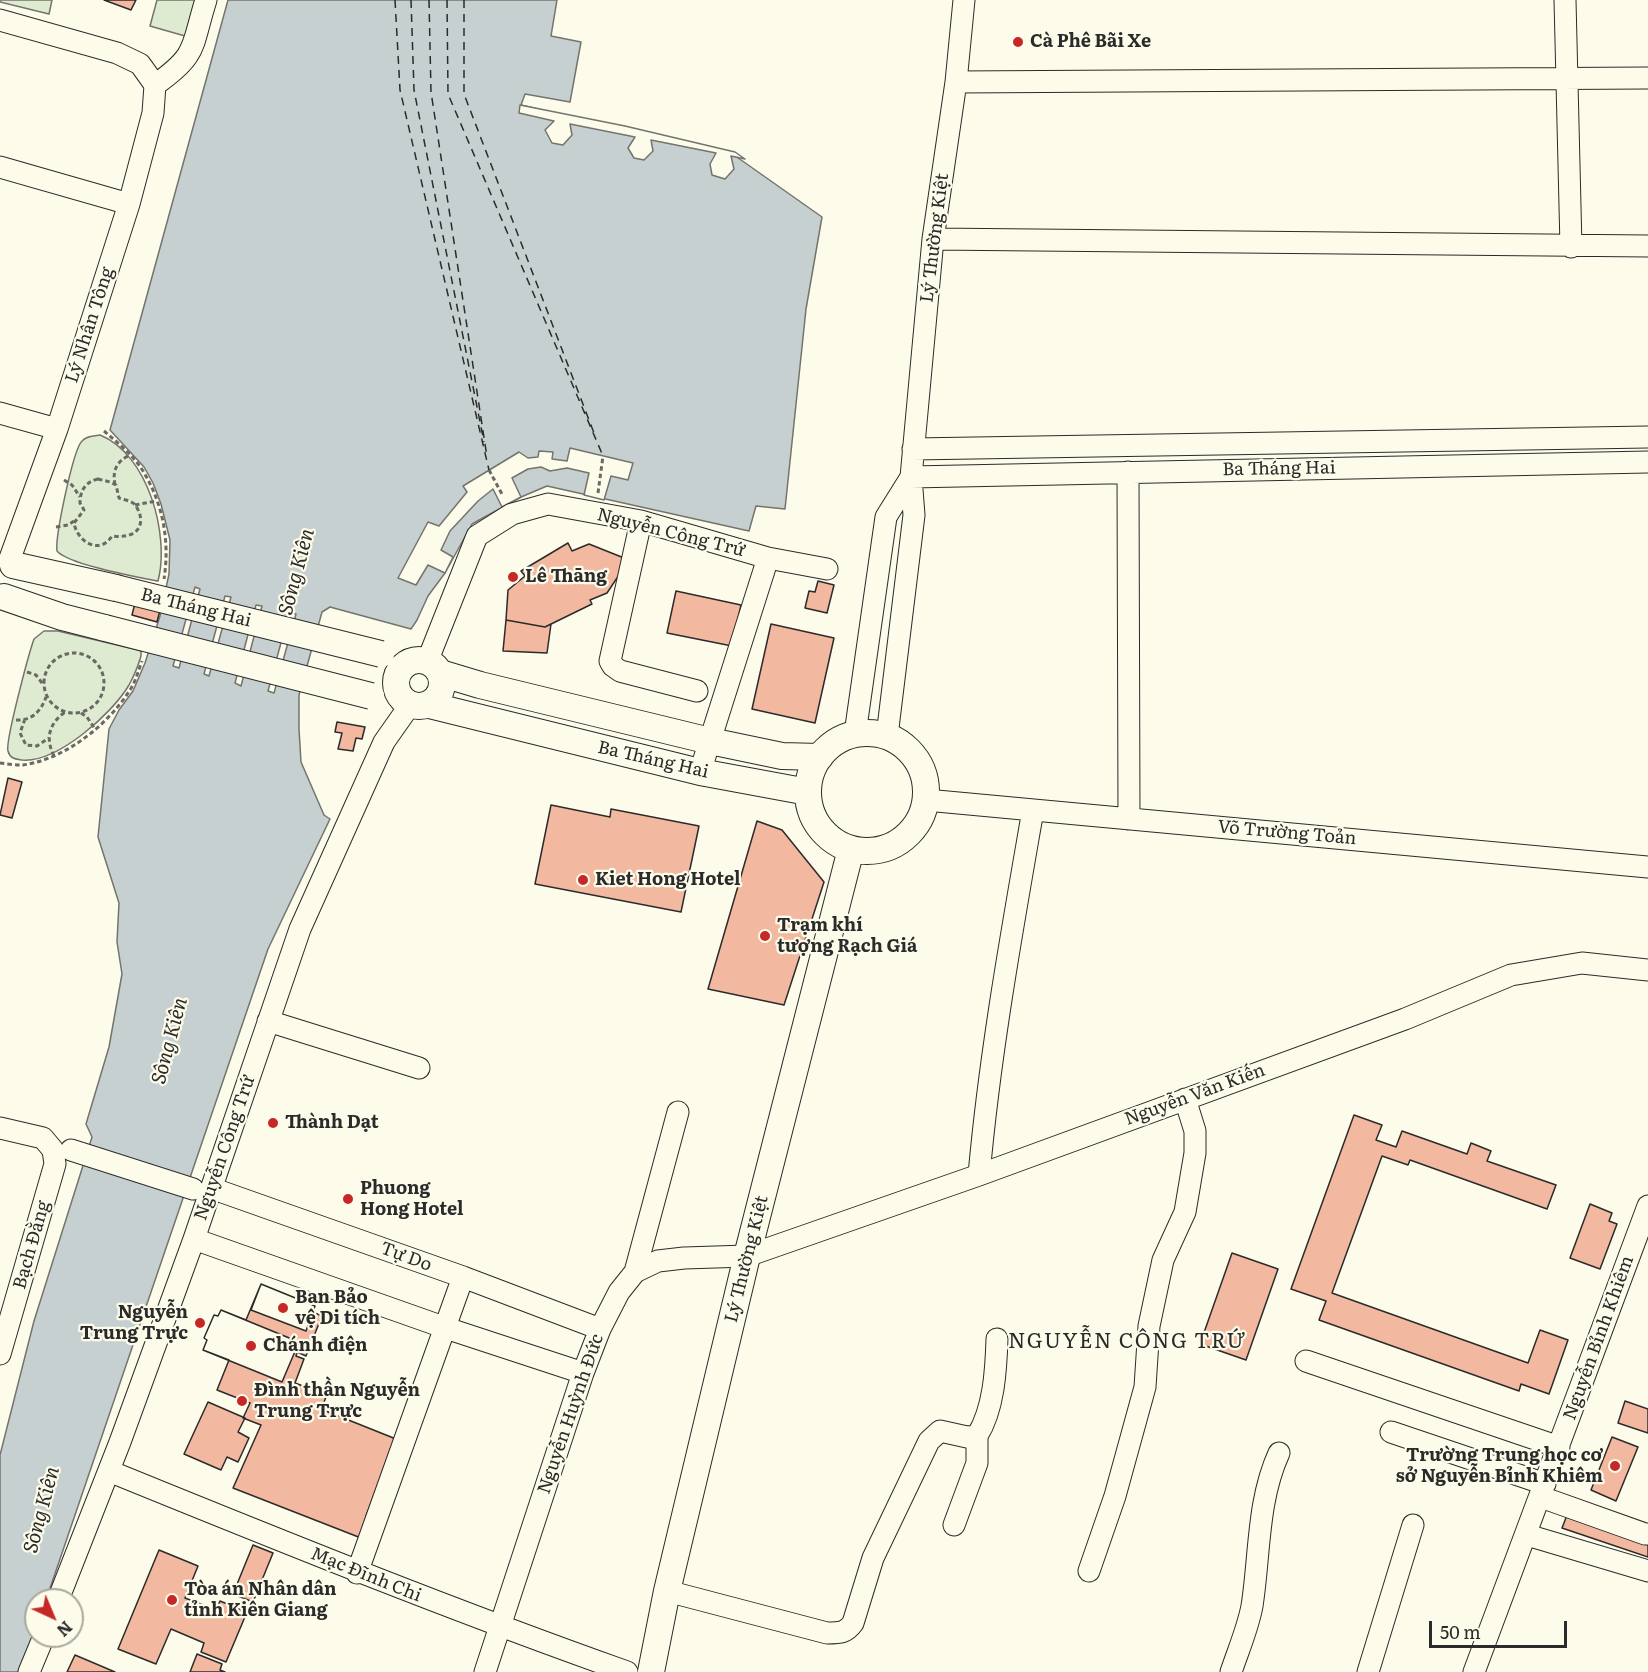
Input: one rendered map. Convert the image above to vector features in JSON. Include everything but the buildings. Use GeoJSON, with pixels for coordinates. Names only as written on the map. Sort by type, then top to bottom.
{"type":"FeatureCollection","features":[{"type":"Feature","properties":{"kind":"main road","name":"Ba Tháng Hai"},"geometry":{"type":"LineString","coordinates":[[7,561],[427,666],[480,685],[710,741],[782,756],[820,757]]}},
{"type":"Feature","properties":{"kind":"main road"},"geometry":{"type":"LineString","coordinates":[[2,599],[10,594],[15,585],[16,575],[7,561]]}},
{"type":"Feature","properties":{"kind":"main road","name":"Ba Tháng Hai"},"geometry":{"type":"LineString","coordinates":[[2,599],[62,617],[371,696],[414,703],[700,772],[808,792]]}},
{"type":"Feature","properties":{"kind":"main road"},"geometry":{"type":"LineString","coordinates":[[427,666],[441,689],[438,696],[414,703],[396,688],[396,680],[403,667],[427,666]]}},
{"type":"Feature","properties":{"kind":"main road"},"geometry":{"type":"LineString","coordinates":[[872,733],[887,736],[905,746],[918,761],[925,780],[926,800],[920,819],[907,835],[891,846],[871,851],[851,849],[834,841],[820,828],[811,811],[808,792],[811,774],[820,757],[836,742],[855,734],[872,733]]}},
{"type":"Feature","properties":{"kind":"main road","name":"Lý Thường Kiệt"},"geometry":{"type":"LineString","coordinates":[[651,1672],[667,1591],[747,1256],[851,849]]}},
{"type":"Feature","properties":{"kind":"street"},"geometry":{"type":"LineString","coordinates":[[0,20],[117,53],[140,64],[155,85],[175,70],[190,54],[199,31],[206,0]]}},
{"type":"Feature","properties":{"kind":"street","name":"Lý Thường Kiệt"},"geometry":{"type":"LineString","coordinates":[[887,736],[914,515],[911,477],[933,239],[956,82],[964,0]]}},
{"type":"Feature","properties":{"kind":"street"},"geometry":{"type":"LineString","coordinates":[[1565,0],[1571,247]]}},
{"type":"Feature","properties":{"kind":"street"},"geometry":{"type":"LineString","coordinates":[[956,82],[1648,78]]}},
{"type":"Feature","properties":{"kind":"street","name":"Lý Nhân Tông"},"geometry":{"type":"LineString","coordinates":[[7,561],[57,429],[129,204],[153,113],[155,85]]}},
{"type":"Feature","properties":{"kind":"street"},"geometry":{"type":"LineString","coordinates":[[0,167],[129,204]]}},
{"type":"Feature","properties":{"kind":"street"},"geometry":{"type":"LineString","coordinates":[[933,239],[1648,246]]}},
{"type":"Feature","properties":{"kind":"street"},"geometry":{"type":"LineString","coordinates":[[0,413],[57,429]]}},
{"type":"Feature","properties":{"kind":"street","name":"Ba Tháng Hai"},"geometry":{"type":"LineString","coordinates":[[913,449],[1648,436]]}},
{"type":"Feature","properties":{"kind":"street"},"geometry":{"type":"LineString","coordinates":[[1404,467],[1406,441]]}},
{"type":"Feature","properties":{"kind":"street","name":"Ba Tháng Hai"},"geometry":{"type":"LineString","coordinates":[[911,477],[1648,462]]}},
{"type":"Feature","properties":{"kind":"street"},"geometry":{"type":"LineString","coordinates":[[1128,472],[1129,819]]}},
{"type":"Feature","properties":{"kind":"street"},"geometry":{"type":"LineString","coordinates":[[855,734],[886,517],[911,477]]}},
{"type":"Feature","properties":{"kind":"street","name":"Nguyễn Công Trứ"},"geometry":{"type":"LineString","coordinates":[[427,666],[477,536],[512,514],[548,504],[641,521],[768,558],[827,569]]}},
{"type":"Feature","properties":{"kind":"street"},"geometry":{"type":"LineString","coordinates":[[641,521],[610,661],[612,666],[620,670],[697,691]]}},
{"type":"Feature","properties":{"kind":"street"},"geometry":{"type":"LineString","coordinates":[[700,772],[768,558]]}},
{"type":"Feature","properties":{"kind":"street","name":"Nguyễn Công Trứ"},"geometry":{"type":"LineString","coordinates":[[63,1588],[109,1471],[194,1239],[202,1189],[268,1021],[300,929],[384,742],[414,703]]}},
{"type":"Feature","properties":{"kind":"street","name":"Võ Trường Toản"},"geometry":{"type":"LineString","coordinates":[[926,800],[1648,867]]}},
{"type":"Feature","properties":{"kind":"street"},"geometry":{"type":"LineString","coordinates":[[979,1175],[997,1018],[1033,810]]}},
{"type":"Feature","properties":{"kind":"street","name":"Nguyễn Văn Kiến"},"geometry":{"type":"LineString","coordinates":[[747,1256],[979,1175],[1405,1019],[1511,975],[1581,963],[1648,969]]}},
{"type":"Feature","properties":{"kind":"street"},"geometry":{"type":"LineString","coordinates":[[268,1021],[419,1068]]}},
{"type":"Feature","properties":{"kind":"street"},"geometry":{"type":"LineString","coordinates":[[1089,1571],[1115,1496],[1145,1387],[1149,1326],[1163,1260],[1185,1212],[1196,1153],[1195,1131],[1185,1099]]}},
{"type":"Feature","properties":{"kind":"street"},"geometry":{"type":"LineString","coordinates":[[635,1272],[678,1112]]}},
{"type":"Feature","properties":{"kind":"street","name":"Bạch Đằng"},"geometry":{"type":"LineString","coordinates":[[0,1128],[43,1138],[53,1150],[56,1164],[0,1354]]}},
{"type":"Feature","properties":{"kind":"street","name":"Tự Do"},"geometry":{"type":"LineString","coordinates":[[71,1150],[202,1189],[463,1277],[600,1329]]}},
{"type":"Feature","properties":{"kind":"street","name":"Nguyễn Bỉnh Khiêm"},"geometry":{"type":"LineString","coordinates":[[1474,1672],[1647,1213]]}},
{"type":"Feature","properties":{"kind":"street"},"geometry":{"type":"LineString","coordinates":[[194,1239],[446,1328],[583,1373]]}},
{"type":"Feature","properties":{"kind":"street"},"geometry":{"type":"LineString","coordinates":[[635,1272],[658,1261],[747,1256]]}},
{"type":"Feature","properties":{"kind":"street","name":"Nguyễn Huỳnh Đức"},"geometry":{"type":"LineString","coordinates":[[485,1672],[583,1373],[600,1329],[619,1292],[635,1272]]}},
{"type":"Feature","properties":{"kind":"street"},"geometry":{"type":"LineString","coordinates":[[357,1573],[463,1277]]}},
{"type":"Feature","properties":{"kind":"street"},"geometry":{"type":"LineString","coordinates":[[954,1525],[977,1463],[977,1436],[982,1429],[990,1401],[998,1339]]}},
{"type":"Feature","properties":{"kind":"street"},"geometry":{"type":"LineString","coordinates":[[1306,1361],[1559,1447]]}},
{"type":"Feature","properties":{"kind":"street"},"geometry":{"type":"LineString","coordinates":[[667,1591],[827,1633],[840,1634],[848,1631],[853,1623],[873,1558],[929,1441],[940,1431],[967,1437],[977,1436]]}},
{"type":"Feature","properties":{"kind":"street"},"geometry":{"type":"LineString","coordinates":[[1391,1432],[1543,1490],[1645,1534],[1648,1533]]}},
{"type":"Feature","properties":{"kind":"street"},"geometry":{"type":"LineString","coordinates":[[1231,1672],[1251,1608],[1262,1512],[1270,1471],[1279,1453]]}},
{"type":"Feature","properties":{"kind":"street","name":"Mạc Đĩnh Chi"},"geometry":{"type":"LineString","coordinates":[[109,1471],[357,1573],[627,1672]]}},
{"type":"Feature","properties":{"kind":"street"},"geometry":{"type":"LineString","coordinates":[[1368,1672],[1413,1525]]}},
{"type":"Feature","properties":{"kind":"street"},"geometry":{"type":"LineString","coordinates":[[1527,1535],[1648,1571]]}},
{"type":"Feature","properties":{"kind":"street"},"geometry":{"type":"LineString","coordinates":[[29,1672],[39,1648]]}},
{"type":"Feature","properties":{"kind":"path"},"geometry":{"type":"LineString","coordinates":[[104,431],[130,455],[143,472],[156,501],[166,537],[163,583]]}},
{"type":"Feature","properties":{"kind":"path"},"geometry":{"type":"LineString","coordinates":[[74,521],[75,531],[88,544],[103,545],[112,536],[128,537],[137,531],[141,518],[130,501],[120,499],[114,476],[120,461],[130,455]]}},
{"type":"Feature","properties":{"kind":"path"},"geometry":{"type":"LineString","coordinates":[[595,513],[603,456]]}},
{"type":"Feature","properties":{"kind":"path"},"geometry":{"type":"LineString","coordinates":[[489,470],[507,504]]}},
{"type":"Feature","properties":{"kind":"path"},"geometry":{"type":"LineString","coordinates":[[63,480],[72,485],[80,497]]}},
{"type":"Feature","properties":{"kind":"path"},"geometry":{"type":"LineString","coordinates":[[56,527],[68,525],[84,510],[80,497],[84,486],[93,480],[105,480],[116,485]]}},
{"type":"Feature","properties":{"kind":"path"},"geometry":{"type":"LineString","coordinates":[[134,505],[156,501]]}},
{"type":"Feature","properties":{"kind":"path"},"geometry":{"type":"LineString","coordinates":[[43,685],[48,666],[55,659],[70,652],[89,656],[102,672],[103,690],[96,704],[80,713]]}},
{"type":"Feature","properties":{"kind":"path"},"geometry":{"type":"LineString","coordinates":[[0,763],[20,765],[54,756],[95,729],[129,691],[143,659]]}},
{"type":"Feature","properties":{"kind":"path"},"geometry":{"type":"LineString","coordinates":[[27,672],[36,675],[43,685],[46,697],[53,705],[65,712],[80,713],[87,717],[95,729]]}},
{"type":"Feature","properties":{"kind":"path"},"geometry":{"type":"LineString","coordinates":[[16,720],[25,719],[40,710],[46,697]]}},
{"type":"Feature","properties":{"kind":"path"},"geometry":{"type":"LineString","coordinates":[[54,756],[49,738],[51,726],[65,712]]}},
{"type":"Feature","properties":{"kind":"path"},"geometry":{"type":"LineString","coordinates":[[25,719],[20,733],[26,745],[37,746],[49,738]]}},
{"type":"Feature","properties":{"kind":"green space"},"geometry":{"type":"Polygon","coordinates":[[[0,0],[52,0],[49,14],[0,2],[0,0]]]}},
{"type":"Feature","properties":{"kind":"green space"},"geometry":{"type":"Polygon","coordinates":[[[157,0],[195,0],[185,36],[150,26],[157,0]]]}},
{"type":"Feature","properties":{"kind":"green space"},"geometry":{"type":"Polygon","coordinates":[[[100,435],[117,445],[131,459],[143,477],[152,498],[161,541],[158,581],[89,566],[57,551],[65,494],[78,448],[86,438],[100,435]]]}},
{"type":"Feature","properties":{"kind":"green space"},"geometry":{"type":"Polygon","coordinates":[[[44,631],[58,631],[138,650],[141,651],[141,656],[136,671],[121,697],[97,722],[51,754],[36,759],[22,760],[9,754],[10,732],[34,639],[44,631]]]}},
{"type":"Feature","properties":{"kind":"water","name":"Sông Kiên"},"geometry":{"type":"Polygon","coordinates":[[[228,0],[557,0],[551,36],[581,42],[570,102],[525,94],[521,105],[734,155],[822,217],[806,309],[785,509],[756,506],[749,531],[547,486],[521,497],[472,524],[445,573],[428,596],[411,629],[330,607],[322,612],[299,695],[299,729],[301,762],[324,815],[330,819],[268,949],[50,1588],[24,1588],[24,1648],[30,1648],[21,1672],[0,1672],[0,1455],[34,1321],[92,1137],[86,1124],[109,1047],[122,974],[117,942],[119,903],[98,837],[109,729],[133,691],[145,663],[160,616],[169,574],[170,540],[161,504],[144,467],[110,430],[228,0]],[[195,587],[173,666],[179,668],[200,589],[195,587]],[[225,596],[204,674],[209,676],[231,597],[225,596]],[[256,605],[235,683],[241,686],[262,606],[256,605]],[[289,613],[268,691],[274,693],[296,614],[289,613]]]}},
{"type":"Feature","properties":{"kind":"pier"},"geometry":{"type":"Polygon","coordinates":[[[520,105],[625,126],[735,152],[745,159],[731,156],[734,169],[725,179],[712,175],[710,164],[716,153],[651,140],[653,151],[644,160],[634,158],[628,148],[635,137],[570,124],[572,135],[563,145],[552,143],[545,130],[554,121],[519,113],[520,105]]]}},
{"type":"Feature","properties":{"kind":"pier"},"geometry":{"type":"Polygon","coordinates":[[[570,448],[633,463],[628,480],[611,476],[604,500],[584,495],[589,473],[567,468],[550,471],[541,467],[528,469],[512,478],[521,497],[502,507],[493,489],[478,501],[450,531],[441,550],[453,557],[445,573],[428,565],[416,585],[398,578],[428,522],[439,526],[467,492],[463,486],[519,452],[528,458],[538,457],[539,451],[553,452],[552,459],[567,461],[570,448]]]}},
{"type":"Feature","properties":{"kind":"ferry route"},"geometry":{"type":"LineString","coordinates":[[395,0],[400,90],[489,470]]}},
{"type":"Feature","properties":{"kind":"ferry route"},"geometry":{"type":"LineString","coordinates":[[411,0],[414,90],[484,442]]}},
{"type":"Feature","properties":{"kind":"ferry route"},"geometry":{"type":"LineString","coordinates":[[429,0],[431,92],[487,457]]}},
{"type":"Feature","properties":{"kind":"ferry route"},"geometry":{"type":"LineString","coordinates":[[447,0],[448,94],[603,456]]}},
{"type":"Feature","properties":{"kind":"ferry route"},"geometry":{"type":"LineString","coordinates":[[464,0],[464,94],[594,433]]}},
{"type":"Feature","properties":{"kind":"place","name":"Cà Phê Bãi Xe"},"geometry":{"type":"Point","coordinates":[1018,42]}},
{"type":"Feature","properties":{"kind":"place","name":"Lê Thāng"},"geometry":{"type":"Point","coordinates":[513,577]}},
{"type":"Feature","properties":{"kind":"place","name":"Kiet Hong Hotel"},"geometry":{"type":"Point","coordinates":[583,880]}},
{"type":"Feature","properties":{"kind":"place","name":"Trạm khí tượng Rạch Giá"},"geometry":{"type":"Point","coordinates":[765,936]}},
{"type":"Feature","properties":{"kind":"place","name":"Thành Dạt"},"geometry":{"type":"Point","coordinates":[273,1123]}},
{"type":"Feature","properties":{"kind":"place","name":"Phuong Hong Hotel"},"geometry":{"type":"Point","coordinates":[348,1199]}},
{"type":"Feature","properties":{"kind":"place","name":"Ban Bảo vệ Di tích"},"geometry":{"type":"Point","coordinates":[283,1308]}},
{"type":"Feature","properties":{"kind":"place","name":"Nguyễn Trung Trực"},"geometry":{"type":"Point","coordinates":[200,1323]}},
{"type":"Feature","properties":{"kind":"place","name":"Chánh điện"},"geometry":{"type":"Point","coordinates":[251,1346]}},
{"type":"Feature","properties":{"kind":"place","name":"Đình thần Nguyễn Trung Trực"},"geometry":{"type":"Point","coordinates":[242,1401]}},
{"type":"Feature","properties":{"kind":"place","name":"Trường Trung học cơ sở Nguyễn Bỉnh Khiêm"},"geometry":{"type":"Point","coordinates":[1615,1466]}},
{"type":"Feature","properties":{"kind":"place","name":"Tòa án Nhân dân tỉnh Kiên Giang"},"geometry":{"type":"Point","coordinates":[172,1600]}},
{"type":"Feature","properties":{"kind":"district","name":"NGUYỄN CÔNG TRỨ"},"geometry":{"type":"Point","coordinates":[1127,1342]}}]}
